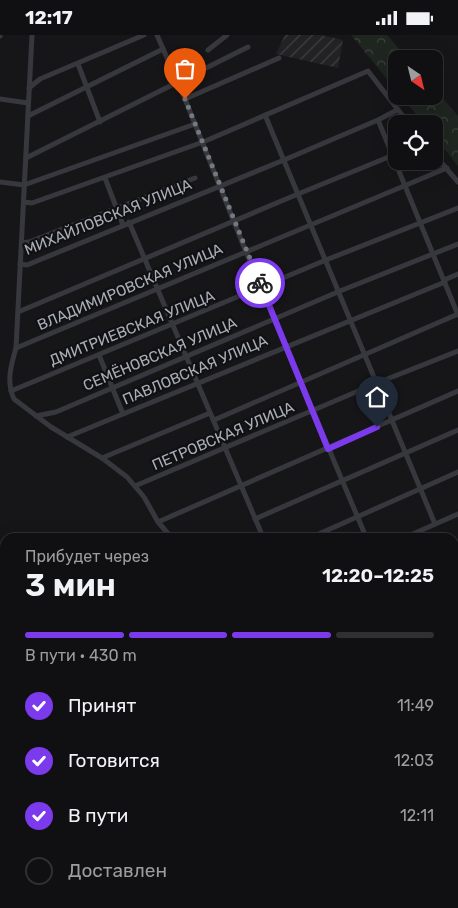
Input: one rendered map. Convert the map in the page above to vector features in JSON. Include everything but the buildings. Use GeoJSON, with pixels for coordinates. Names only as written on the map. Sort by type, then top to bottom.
{"type":"FeatureCollection","features":[{"type":"Feature","properties":{"kind":"street"},"geometry":{"type":"LineString","coordinates":[[32,35],[16,348],[10,369],[11,391],[14,399],[36,416],[102,458],[127,477],[144,497],[158,522],[168,533]]}},
{"type":"Feature","properties":{"kind":"street"},"geometry":{"type":"LineString","coordinates":[[29,89],[40,79],[144,35]]}},
{"type":"Feature","properties":{"kind":"street"},"geometry":{"type":"LineString","coordinates":[[157,35],[364,533]]}},
{"type":"Feature","properties":{"kind":"street"},"geometry":{"type":"LineString","coordinates":[[208,49],[227,35]]}},
{"type":"Feature","properties":{"kind":"street"},"geometry":{"type":"LineString","coordinates":[[26,158],[248,47]]}},
{"type":"Feature","properties":{"kind":"street"},"geometry":{"type":"LineString","coordinates":[[28,116],[163,49]]}},
{"type":"Feature","properties":{"kind":"street"},"geometry":{"type":"LineString","coordinates":[[185,99],[279,58]]}},
{"type":"Feature","properties":{"kind":"street"},"geometry":{"type":"LineString","coordinates":[[78,64],[100,122]]}},
{"type":"Feature","properties":{"kind":"street"},"geometry":{"type":"LineString","coordinates":[[24,203],[32,203],[203,142],[368,71],[402,115]]}},
{"type":"Feature","properties":{"kind":"street"},"geometry":{"type":"LineString","coordinates":[[0,99],[28,103]]}},
{"type":"Feature","properties":{"kind":"street","name":"МИХАЙЛОВСКАЯ УЛИЦА"},"geometry":{"type":"LineString","coordinates":[[20,264],[27,265],[284,160],[398,110]]}},
{"type":"Feature","properties":{"kind":"street"},"geometry":{"type":"LineString","coordinates":[[265,115],[340,291],[435,524]]}},
{"type":"Feature","properties":{"kind":"street"},"geometry":{"type":"LineString","coordinates":[[378,120],[388,142]]}},
{"type":"Feature","properties":{"kind":"street"},"geometry":{"type":"LineString","coordinates":[[0,182],[24,185],[195,124]]}},
{"type":"Feature","properties":{"kind":"street"},"geometry":{"type":"LineString","coordinates":[[18,312],[298,193],[388,157]]}},
{"type":"Feature","properties":{"kind":"street"},"geometry":{"type":"LineString","coordinates":[[443,164],[458,182]]}},
{"type":"Feature","properties":{"kind":"street","name":"ВЛАДИМИРОВСКАЯ УЛИЦА"},"geometry":{"type":"LineString","coordinates":[[16,348],[447,168]]}},
{"type":"Feature","properties":{"kind":"street"},"geometry":{"type":"LineString","coordinates":[[214,420],[458,315],[399,170]]}},
{"type":"Feature","properties":{"kind":"street"},"geometry":{"type":"LineString","coordinates":[[105,178],[123,225]]}},
{"type":"Feature","properties":{"kind":"street"},"geometry":{"type":"LineString","coordinates":[[22,243],[29,242],[195,178]]}},
{"type":"Feature","properties":{"kind":"street"},"geometry":{"type":"LineString","coordinates":[[420,223],[458,208]]}},
{"type":"Feature","properties":{"kind":"street"},"geometry":{"type":"LineString","coordinates":[[130,222],[261,533]]}},
{"type":"Feature","properties":{"kind":"street","name":"ДМИТРИЕВСКАЯ УЛИЦА"},"geometry":{"type":"LineString","coordinates":[[11,391],[420,223]]}},
{"type":"Feature","properties":{"kind":"street","name":"СЕМЁНОВСКАЯ УЛИЦА"},"geometry":{"type":"LineString","coordinates":[[36,416],[56,412],[340,291],[458,244]]}},
{"type":"Feature","properties":{"kind":"street","name":"ПАВЛОВСКАЯ УЛИЦА"},"geometry":{"type":"LineString","coordinates":[[67,437],[352,320],[458,274]]}},
{"type":"Feature","properties":{"kind":"street","name":"ПЕТРОВСКАЯ УЛИЦА"},"geometry":{"type":"LineString","coordinates":[[136,486],[377,383],[458,351]]}},
{"type":"Feature","properties":{"kind":"street"},"geometry":{"type":"LineString","coordinates":[[99,355],[123,414]]}},
{"type":"Feature","properties":{"kind":"street"},"geometry":{"type":"LineString","coordinates":[[158,522],[458,391]]}},
{"type":"Feature","properties":{"kind":"street"},"geometry":{"type":"LineString","coordinates":[[102,458],[210,413]]}},
{"type":"Feature","properties":{"kind":"street"},"geometry":{"type":"LineString","coordinates":[[254,519],[458,429]]}},
{"type":"Feature","properties":{"kind":"street"},"geometry":{"type":"LineString","coordinates":[[321,533],[458,472]]}},
{"type":"Feature","properties":{"kind":"street"},"geometry":{"type":"LineString","coordinates":[[415,533],[458,514]]}},
{"type":"Feature","properties":{"kind":"shaded area"},"geometry":{"type":"Polygon","coordinates":[[[285,35],[321,35],[343,40],[338,68],[276,54],[285,35]]]}},
{"type":"Feature","properties":{"kind":"green space"},"geometry":{"type":"Polygon","coordinates":[[[351,35],[387,35],[400,50],[388,50],[388,80],[351,35]]]}},
{"type":"Feature","properties":{"kind":"green space"},"geometry":{"type":"Polygon","coordinates":[[[443,98],[458,116],[458,166],[443,147],[443,115],[417,115],[408,105],[443,105],[443,98]]]}},
{"type":"Feature","properties":{"kind":"way so far"},"geometry":{"type":"LineString","coordinates":[[185,99],[260,283]]}},
{"type":"Feature","properties":{"kind":"route"},"geometry":{"type":"LineString","coordinates":[[260,283],[328,449],[377,427]]}}]}
